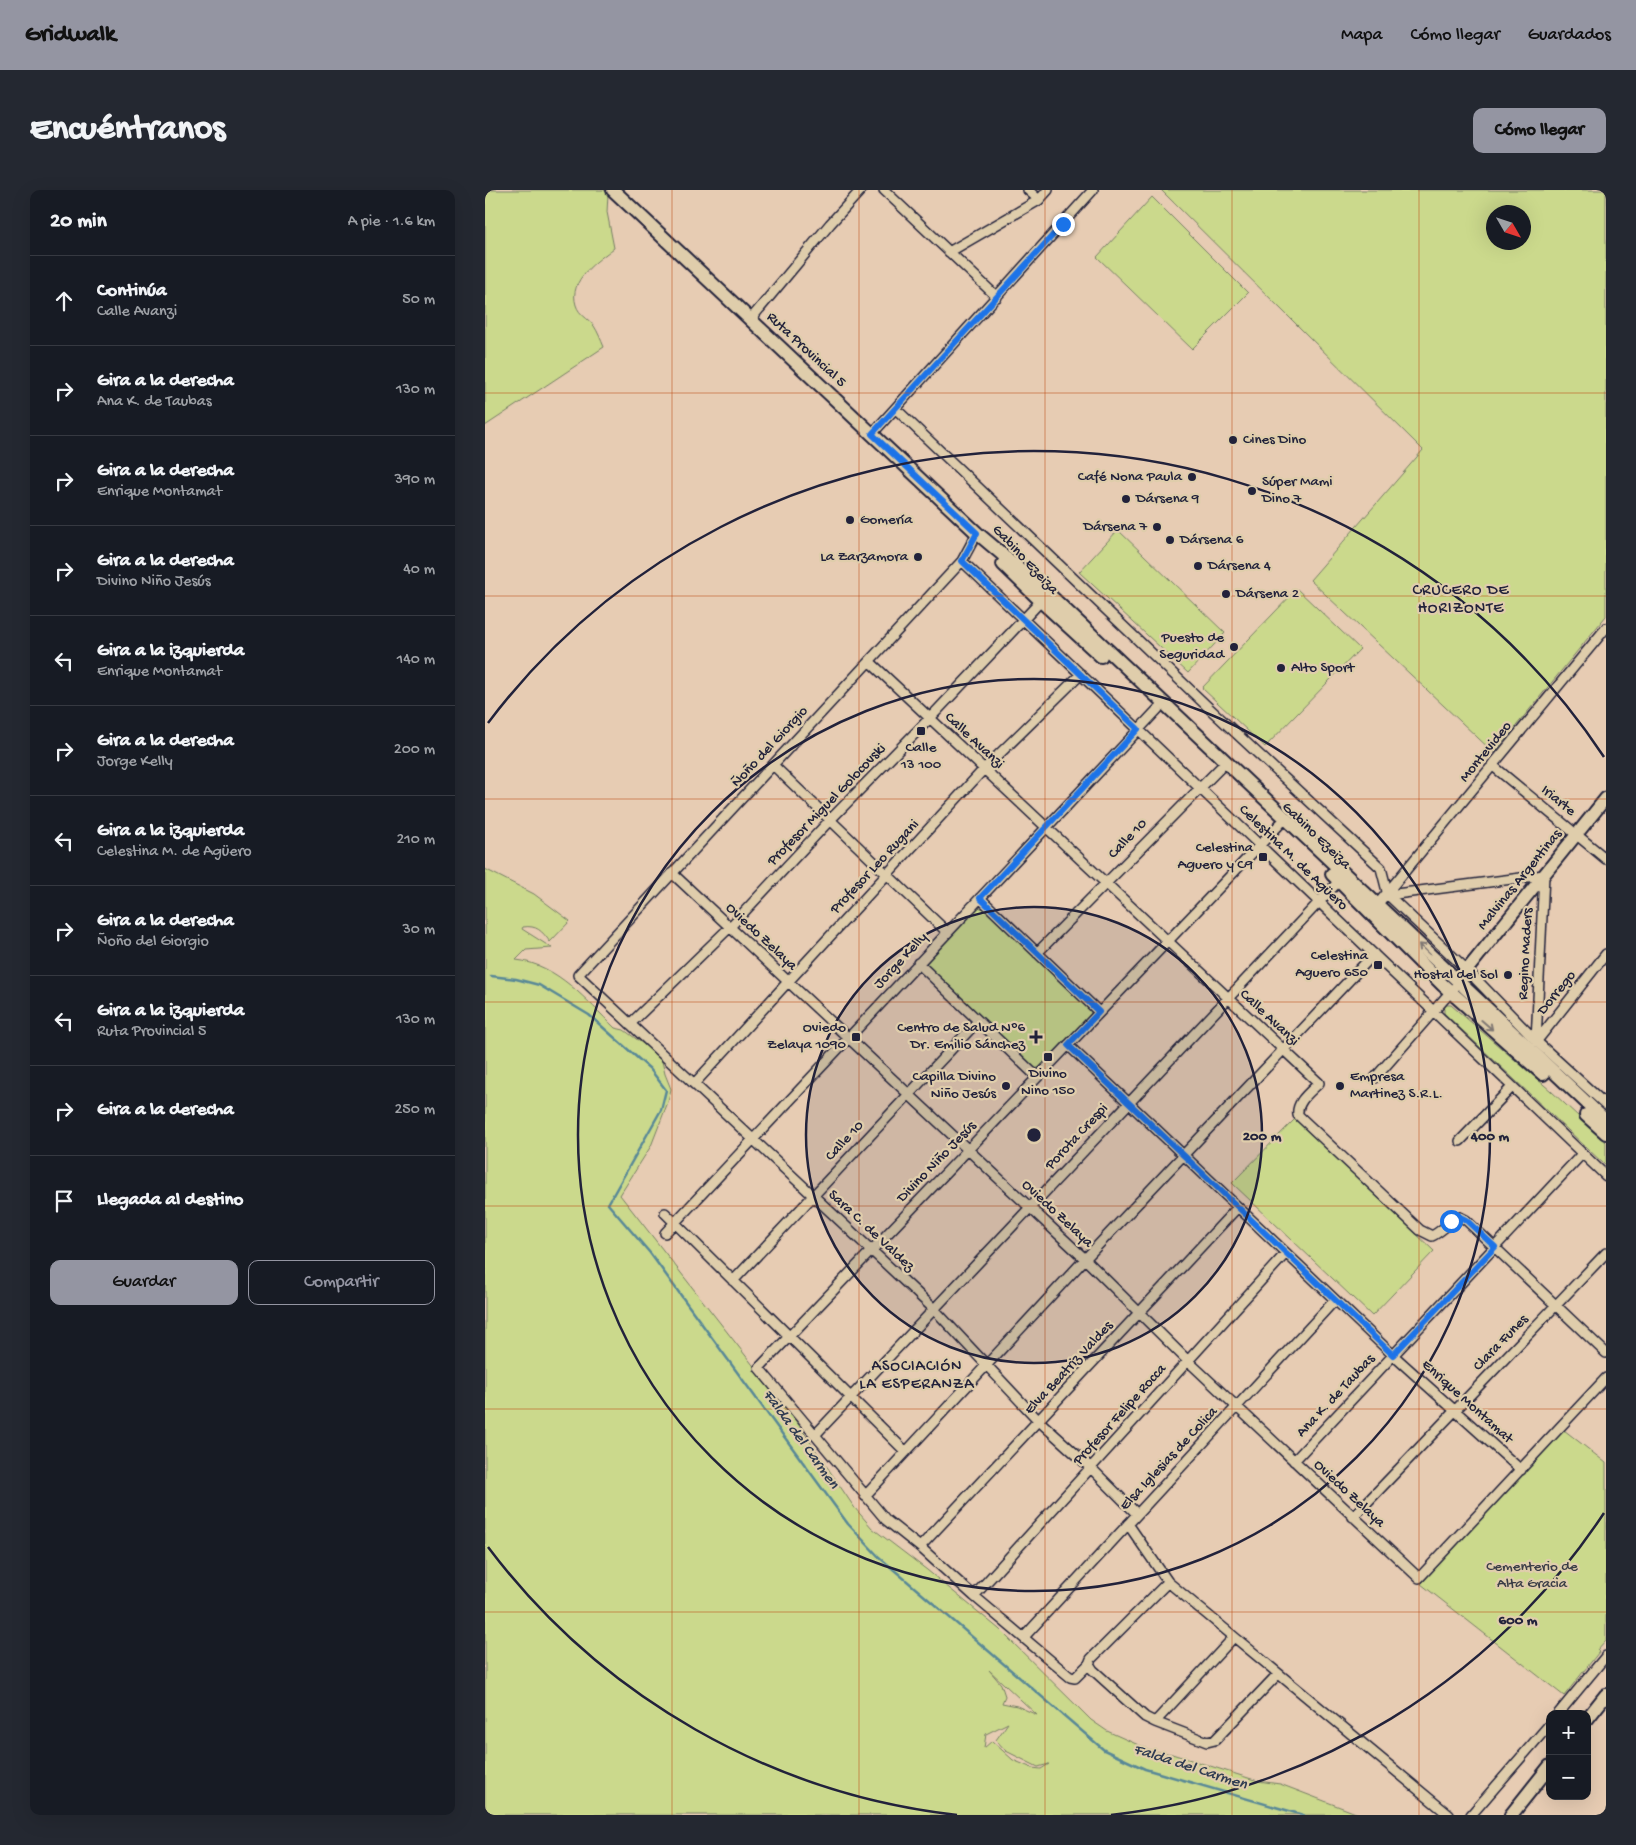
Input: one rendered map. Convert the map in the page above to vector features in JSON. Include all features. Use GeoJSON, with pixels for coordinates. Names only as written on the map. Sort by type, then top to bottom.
{"type":"FeatureCollection","features":[{"type":"Feature","properties":{"kind":"main road","name":"Ruta Provincial 5"},"geometry":{"type":"LineString","coordinates":[[613,190],[977,533]]}},
{"type":"Feature","properties":{"kind":"main road","name":"Gabino Ezeiza"},"geometry":{"type":"LineString","coordinates":[[977,533],[996,556],[1041,601],[1339,881],[1455,987],[1606,1133]]}},
{"type":"Feature","properties":{"kind":"main road","name":"Gabino Ezeiza"},"geometry":{"type":"LineString","coordinates":[[977,533],[1040,586],[1377,905],[1455,987],[1533,1045],[1604,1110]]}},
{"type":"Feature","properties":{"kind":"main road"},"geometry":{"type":"LineString","coordinates":[[1591,1714],[1606,1695]]}},
{"type":"Feature","properties":{"kind":"main road"},"geometry":{"type":"LineString","coordinates":[[1511,1815],[1546,1771]]}},
{"type":"Feature","properties":{"kind":"street"},"geometry":{"type":"LineString","coordinates":[[749,319],[861,190]]}},
{"type":"Feature","properties":{"kind":"street"},"geometry":{"type":"LineString","coordinates":[[884,190],[997,297]]}},
{"type":"Feature","properties":{"kind":"street"},"geometry":{"type":"LineString","coordinates":[[1028,190],[1039,200]]}},
{"type":"Feature","properties":{"kind":"street"},"geometry":{"type":"LineString","coordinates":[[949,252],[1039,200],[1047,190]]}},
{"type":"Feature","properties":{"kind":"street"},"geometry":{"type":"LineString","coordinates":[[872,434],[1093,190]]}},
{"type":"Feature","properties":{"kind":"street"},"geometry":{"type":"LineString","coordinates":[[896,409],[1216,715],[1381,868],[1388,895],[1467,970],[1533,1045]]}},
{"type":"Feature","properties":{"kind":"street","name":"Ñoño del Giorgio"},"geometry":{"type":"LineString","coordinates":[[578,975],[962,561],[977,533]]}},
{"type":"Feature","properties":{"kind":"street","name":"Celestina M. de Agüero"},"geometry":{"type":"LineString","coordinates":[[962,561],[1606,1176]]}},
{"type":"Feature","properties":{"kind":"street","name":"Profesor Miguel Golocovski"},"geometry":{"type":"LineString","coordinates":[[630,1024],[730,927],[830,820],[931,718],[1041,601]]}},
{"type":"Feature","properties":{"kind":"street","name":"Montevideo"},"geometry":{"type":"LineString","coordinates":[[1377,905],[1388,895],[1492,765],[1606,628]]}},
{"type":"Feature","properties":{"kind":"street","name":"Calle Avanzi"},"geometry":{"type":"LineString","coordinates":[[869,661],[1319,1084],[1301,1102],[1297,1109],[1298,1115],[1420,1230],[1432,1236],[1451,1221],[1460,1217],[1466,1220],[1606,1353]]}},
{"type":"Feature","properties":{"kind":"street","name":"Profesor Leo Rugani"},"geometry":{"type":"LineString","coordinates":[[694,1084],[985,769],[1081,674]]}},
{"type":"Feature","properties":{"kind":"street","name":"Jorge Kelly"},"geometry":{"type":"LineString","coordinates":[[665,1233],[1157,709]]}},
{"type":"Feature","properties":{"kind":"street"},"geometry":{"type":"LineString","coordinates":[[773,765],[947,932]]}},
{"type":"Feature","properties":{"kind":"street","name":"Iriarte"},"geometry":{"type":"LineString","coordinates":[[1492,765],[1606,859]]}},
{"type":"Feature","properties":{"kind":"street","name":"Calle 10"},"geometry":{"type":"LineString","coordinates":[[1037,953],[1105,882],[1220,768]]}},
{"type":"Feature","properties":{"kind":"street","name":"Malvinas Argentinas"},"geometry":{"type":"LineString","coordinates":[[1455,987],[1606,798]]}},
{"type":"Feature","properties":{"kind":"street","name":"Divino Niño Jesús"},"geometry":{"type":"LineString","coordinates":[[815,1435],[759,1368],[1280,824]]}},
{"type":"Feature","properties":{"kind":"street","name":"Oviedo Zelaya"},"geometry":{"type":"LineString","coordinates":[[672,873],[1030,1207],[1187,1361],[1419,1578],[1521,1470]]}},
{"type":"Feature","properties":{"kind":"street"},"geometry":{"type":"LineString","coordinates":[[1388,895],[1544,875]]}},
{"type":"Feature","properties":{"kind":"street","name":"Regino Maders"},"geometry":{"type":"LineString","coordinates":[[1533,1045],[1544,875]]}},
{"type":"Feature","properties":{"kind":"street","name":"Porota Crespi"},"geometry":{"type":"LineString","coordinates":[[815,1435],[1339,881]]}},
{"type":"Feature","properties":{"kind":"street"},"geometry":{"type":"LineString","coordinates":[[980,898],[1099,1012]]}},
{"type":"Feature","properties":{"kind":"street"},"geometry":{"type":"LineString","coordinates":[[865,1496],[1085,1259],[1374,954]]}},
{"type":"Feature","properties":{"kind":"street","name":"Dorrego"},"geometry":{"type":"LineString","coordinates":[[1533,1045],[1606,954]]}},
{"type":"Feature","properties":{"kind":"street"},"geometry":{"type":"LineString","coordinates":[[917,963],[1037,1077]]}},
{"type":"Feature","properties":{"kind":"street","name":"Sara C. de Valdez"},"geometry":{"type":"LineString","coordinates":[[578,975],[934,1308],[1038,1420],[1091,1468],[1137,1514]]}},
{"type":"Feature","properties":{"kind":"street"},"geometry":{"type":"LineString","coordinates":[[1375,1078],[1455,987]]}},
{"type":"Feature","properties":{"kind":"street","name":"Calle 10"},"geometry":{"type":"LineString","coordinates":[[733,1281],[977,1020]]}},
{"type":"Feature","properties":{"kind":"street","name":"Enrique Montamat"},"geometry":{"type":"LineString","coordinates":[[1068,1045],[1393,1355],[1521,1470]]}},
{"type":"Feature","properties":{"kind":"street"},"geometry":{"type":"LineString","coordinates":[[1460,1141],[1512,1087]]}},
{"type":"Feature","properties":{"kind":"street","name":"Ana K. de Taubas"},"geometry":{"type":"LineString","coordinates":[[1294,1461],[1582,1154]]}},
{"type":"Feature","properties":{"kind":"street","name":"Elva Beatriz Valdes"},"geometry":{"type":"LineString","coordinates":[[919,1547],[1238,1207]]}},
{"type":"Feature","properties":{"kind":"street"},"geometry":{"type":"LineString","coordinates":[[665,1213],[906,1452]]}},
{"type":"Feature","properties":{"kind":"street","name":"Profesor Felipe Rocca"},"geometry":{"type":"LineString","coordinates":[[974,1596],[1286,1253]]}},
{"type":"Feature","properties":{"kind":"street","name":"Clara Funes"},"geometry":{"type":"LineString","coordinates":[[1353,1517],[1606,1253]]}},
{"type":"Feature","properties":{"kind":"street","name":"Elsa Iglesias de Colica"},"geometry":{"type":"LineString","coordinates":[[1024,1637],[1335,1300]]}},
{"type":"Feature","properties":{"kind":"street"},"geometry":{"type":"LineString","coordinates":[[1521,1470],[1606,1378]]}},
{"type":"Feature","properties":{"kind":"street"},"geometry":{"type":"LineString","coordinates":[[815,1435],[886,1520],[1070,1677],[1075,1678],[1089,1664],[1091,1659],[1167,1582]]}},
{"type":"Feature","properties":{"kind":"street"},"geometry":{"type":"LineString","coordinates":[[1128,1524],[1167,1582],[1449,1815]]}},
{"type":"Feature","properties":{"kind":"street"},"geometry":{"type":"LineString","coordinates":[[1155,1722],[1234,1637]]}},
{"type":"Feature","properties":{"kind":"street"},"geometry":{"type":"LineString","coordinates":[[1561,1710],[1606,1656]]}},
{"type":"Feature","properties":{"kind":"street"},"geometry":{"type":"LineString","coordinates":[[1089,1664],[1093,1670],[1137,1710],[1155,1722],[1207,1742],[1215,1740],[1278,1674]]}},
{"type":"Feature","properties":{"kind":"street"},"geometry":{"type":"LineString","coordinates":[[1568,1702],[1606,1666]]}},
{"type":"Feature","properties":{"kind":"street"},"geometry":{"type":"LineString","coordinates":[[1471,1815],[1546,1729]]}},
{"type":"Feature","properties":{"kind":"green space"},"geometry":{"type":"Polygon","coordinates":[[[485,190],[604,190],[608,194],[607,212],[614,248],[592,265],[580,279],[576,287],[575,296],[577,308],[594,326],[604,347],[485,426],[485,190]]]}},
{"type":"Feature","properties":{"kind":"green space"},"geometry":{"type":"Polygon","coordinates":[[[1161,190],[1606,190],[1606,616],[1494,753],[1310,580],[1423,450],[1161,190]]]}},
{"type":"Feature","properties":{"kind":"green space"},"geometry":{"type":"Polygon","coordinates":[[[1152,197],[1248,293],[1192,349],[1097,257],[1152,197]]]}},
{"type":"Feature","properties":{"kind":"green space"},"geometry":{"type":"Polygon","coordinates":[[[1118,530],[1225,633],[1188,673],[1079,572],[1118,530]]]}},
{"type":"Feature","properties":{"kind":"green space","name":"Alto Sport"},"geometry":{"type":"Polygon","coordinates":[[[1297,589],[1360,649],[1265,747],[1202,688],[1297,589]]]}},
{"type":"Feature","properties":{"kind":"green space"},"geometry":{"type":"Polygon","coordinates":[[[485,869],[534,894],[570,921],[550,942],[536,928],[523,927],[522,929],[552,948],[526,950],[516,960],[531,963],[558,976],[615,1028],[624,1030],[661,1057],[671,1089],[668,1102],[651,1146],[620,1195],[792,1415],[854,1507],[872,1528],[999,1629],[1091,1720],[1107,1731],[1152,1751],[1172,1754],[1258,1781],[1280,1784],[1361,1815],[485,1815],[485,869]],[[989,1670],[1001,1684],[1005,1696],[1002,1703],[1017,1706],[1037,1715],[989,1670]],[[1008,1723],[986,1734],[984,1748],[992,1741],[1013,1760],[1032,1768],[1041,1769],[1049,1764],[1038,1767],[1006,1751],[996,1740],[1008,1723]]]}},
{"type":"Feature","properties":{"kind":"green space"},"geometry":{"type":"Polygon","coordinates":[[[978,907],[987,910],[1090,1009],[1091,1015],[1040,1068],[1034,1068],[926,966],[925,962],[974,908],[978,907]]]}},
{"type":"Feature","properties":{"kind":"green space"},"geometry":{"type":"Polygon","coordinates":[[[1446,1005],[1451,1005],[1551,1091],[1606,1142],[1606,1166],[1444,1013],[1446,1005]]]}},
{"type":"Feature","properties":{"kind":"green space"},"geometry":{"type":"Polygon","coordinates":[[[1295,1119],[1434,1251],[1372,1316],[1232,1183],[1295,1119]]]}},
{"type":"Feature","properties":{"kind":"green space","name":"Cementerio de Alta Gracia"},"geometry":{"type":"Polygon","coordinates":[[[1564,1430],[1606,1463],[1606,1640],[1597,1650],[1599,1652],[1564,1696],[1421,1584],[1564,1430]]]}},
{"type":"Feature","properties":{"kind":"waterway","name":"Falda del Carmen"},"geometry":{"type":"LineString","coordinates":[[491,976],[516,979],[539,985],[589,1015],[650,1069],[666,1090],[661,1110],[608,1204],[650,1253],[848,1524],[879,1557],[1104,1750],[1145,1769],[1303,1815]]}},
{"type":"Feature","properties":{"kind":"place","name":"Cines Dino"},"geometry":{"type":"Point","coordinates":[1233,440]}},
{"type":"Feature","properties":{"kind":"place","name":"Café Nona Paula"},"geometry":{"type":"Point","coordinates":[1192,477]}},
{"type":"Feature","properties":{"kind":"place","name":"Súper Mami Dino 7"},"geometry":{"type":"Point","coordinates":[1252,491]}},
{"type":"Feature","properties":{"kind":"place","name":"Dársena 9"},"geometry":{"type":"Point","coordinates":[1126,499]}},
{"type":"Feature","properties":{"kind":"place","name":"Gomería"},"geometry":{"type":"Point","coordinates":[850,520]}},
{"type":"Feature","properties":{"kind":"place","name":"Dársena 7"},"geometry":{"type":"Point","coordinates":[1157,527]}},
{"type":"Feature","properties":{"kind":"place","name":"Dársena 6"},"geometry":{"type":"Point","coordinates":[1170,540]}},
{"type":"Feature","properties":{"kind":"place","name":"La Zarzamora"},"geometry":{"type":"Point","coordinates":[918,557]}},
{"type":"Feature","properties":{"kind":"place","name":"Dársena 4"},"geometry":{"type":"Point","coordinates":[1198,566]}},
{"type":"Feature","properties":{"kind":"place","name":"Dársena 2"},"geometry":{"type":"Point","coordinates":[1226,594]}},
{"type":"Feature","properties":{"kind":"place","name":"Puesto de Seguridad"},"geometry":{"type":"Point","coordinates":[1234,647]}},
{"type":"Feature","properties":{"kind":"place","name":"Alto Sport"},"geometry":{"type":"Point","coordinates":[1281,668]}},
{"type":"Feature","properties":{"kind":"place","name":"Calle 13 100"},"geometry":{"type":"Point","coordinates":[921,731]}},
{"type":"Feature","properties":{"kind":"place","name":"Celestina Aguero y C9"},"geometry":{"type":"Point","coordinates":[1263,857]}},
{"type":"Feature","properties":{"kind":"place","name":"Celestina Aguero 650"},"geometry":{"type":"Point","coordinates":[1378,965]}},
{"type":"Feature","properties":{"kind":"place","name":"Hostal del Sol"},"geometry":{"type":"Point","coordinates":[1508,975]}},
{"type":"Feature","properties":{"kind":"place","name":"Oviedo Zelaya 1090"},"geometry":{"type":"Point","coordinates":[856,1037]}},
{"type":"Feature","properties":{"kind":"place","name":"Centro de Salud Nº6 Dr. Emilio Sánchez"},"geometry":{"type":"Point","coordinates":[1036,1037]}},
{"type":"Feature","properties":{"kind":"place","name":"Divino Nino 150"},"geometry":{"type":"Point","coordinates":[1048,1057]}},
{"type":"Feature","properties":{"kind":"place","name":"Capilla Divino Niño Jesús"},"geometry":{"type":"Point","coordinates":[1006,1086]}},
{"type":"Feature","properties":{"kind":"place","name":"Empresa Martinez S.R.L."},"geometry":{"type":"Point","coordinates":[1340,1086]}},
{"type":"Feature","properties":{"kind":"district","name":"CRUCERO DE HORIZONTE"},"geometry":{"type":"Point","coordinates":[1461,600]}},
{"type":"Feature","properties":{"kind":"district","name":"ASOCIACIÓN LA ESPERANZA"},"geometry":{"type":"Point","coordinates":[917,1376]}},
{"type":"Feature","properties":{"kind":"route"},"geometry":{"type":"LineString","coordinates":[[1063,224],[872,434],[977,533],[962,561],[1138,729],[980,898],[1099,1012],[1068,1045],[1393,1355],[1495,1247],[1466,1220],[1460,1217],[1451,1221]]}}]}
